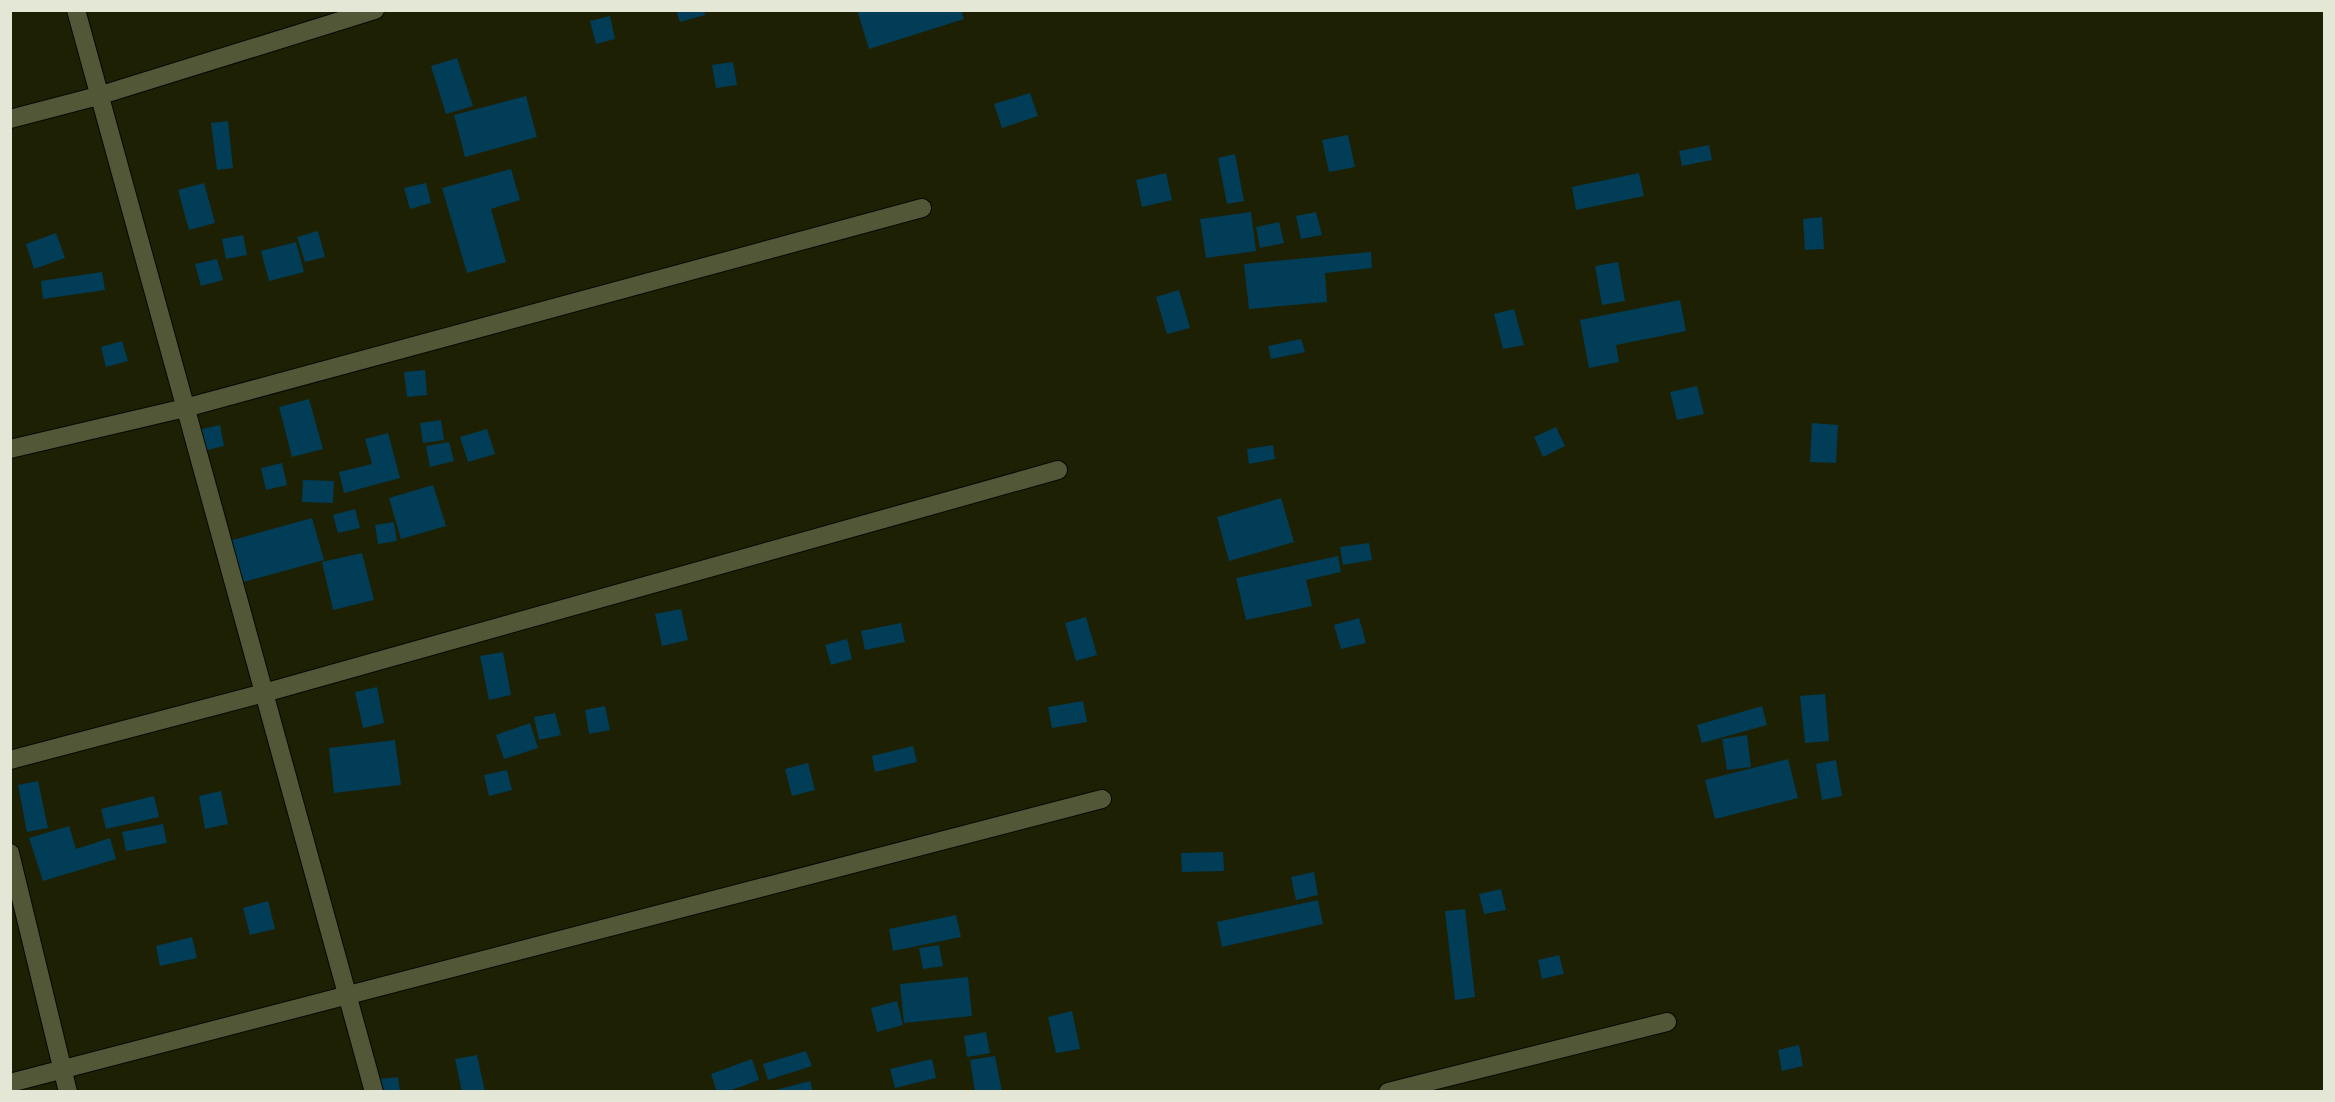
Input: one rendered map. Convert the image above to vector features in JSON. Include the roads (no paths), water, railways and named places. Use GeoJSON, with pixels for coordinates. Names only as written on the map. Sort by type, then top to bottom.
{"type":"FeatureCollection","features":[{"type":"Feature","properties":{"kind":"street"},"geometry":{"type":"LineString","coordinates":[[76,10],[374,1092]]}},
{"type":"Feature","properties":{"kind":"street"},"geometry":{"type":"LineString","coordinates":[[10,118],[98,96],[375,10]]}},
{"type":"Feature","properties":{"kind":"street"},"geometry":{"type":"LineString","coordinates":[[10,448],[185,408],[922,208]]}},
{"type":"Feature","properties":{"kind":"street"},"geometry":{"type":"LineString","coordinates":[[10,760],[264,693],[1058,470]]}},
{"type":"Feature","properties":{"kind":"street"},"geometry":{"type":"LineString","coordinates":[[10,1083],[1102,799]]}},
{"type":"Feature","properties":{"kind":"street"},"geometry":{"type":"LineString","coordinates":[[10,854],[68,1092]]}},
{"type":"Feature","properties":{"kind":"street"},"geometry":{"type":"LineString","coordinates":[[1388,1092],[1667,1022]]}}]}
